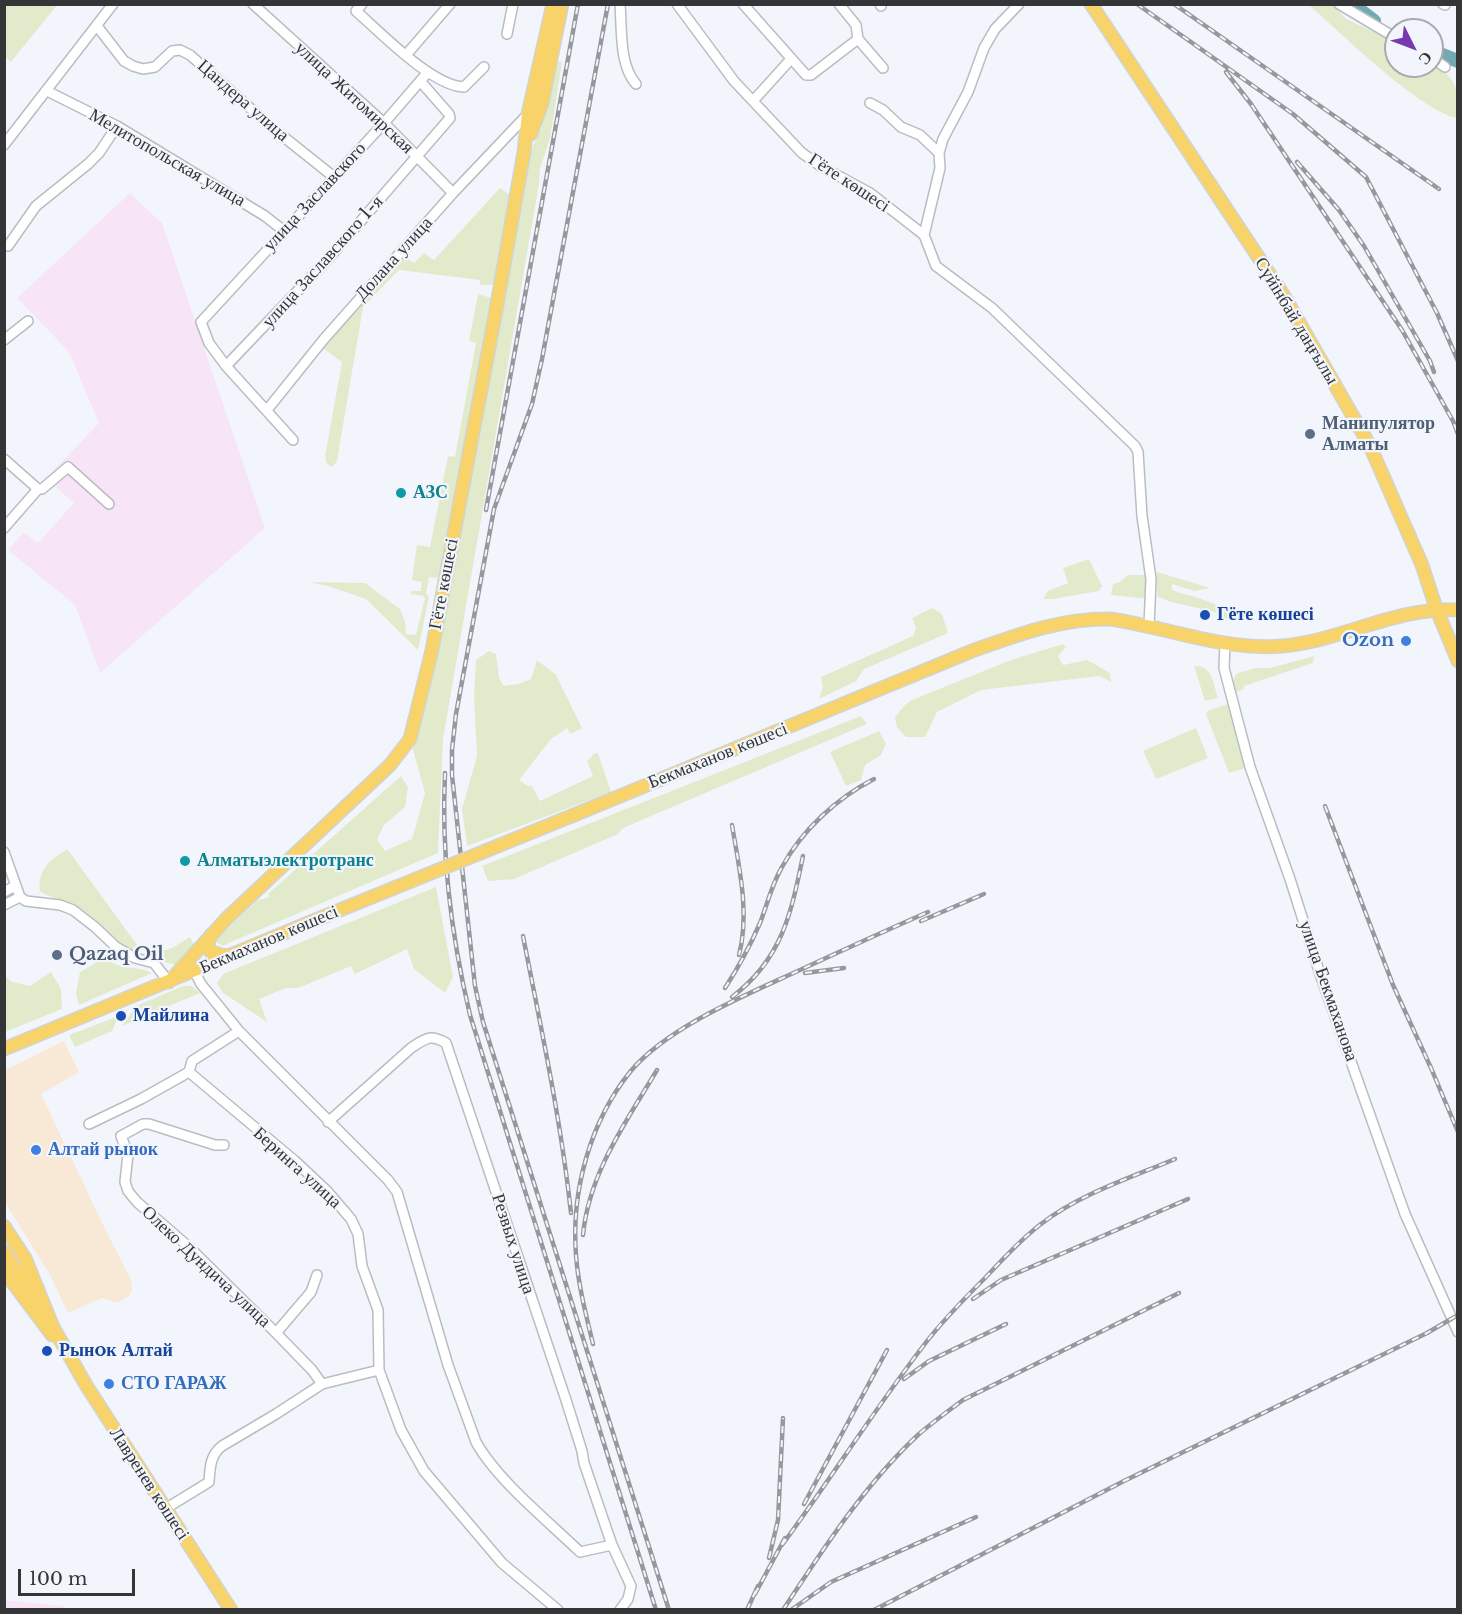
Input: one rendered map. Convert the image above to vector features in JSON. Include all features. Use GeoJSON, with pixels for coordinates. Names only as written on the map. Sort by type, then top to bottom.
{"type":"FeatureCollection","features":[{"type":"Feature","properties":{"kind":"main road","name":"Гёте көшесі"},"geometry":{"type":"LineString","coordinates":[[169,982],[211,935],[390,765],[410,739],[432,650],[525,152],[528,114],[553,4]]}},
{"type":"Feature","properties":{"kind":"main road","name":"Гёте көшесі"},"geometry":{"type":"LineString","coordinates":[[525,152],[542,104],[562,4]]}},
{"type":"Feature","properties":{"kind":"main road","name":"Сүйінбай даңғылы"},"geometry":{"type":"LineString","coordinates":[[1091,4],[1284,296],[1370,446],[1422,566],[1458,661]]}},
{"type":"Feature","properties":{"kind":"main road","name":"Бекмаханов көшесі"},"geometry":{"type":"LineString","coordinates":[[4,1049],[972,651],[1036,628],[1090,619],[1110,619],[1225,643],[1264,647],[1300,644],[1414,612],[1436,608],[1458,610]]}},
{"type":"Feature","properties":{"kind":"main road"},"geometry":{"type":"LineString","coordinates":[[211,935],[208,944],[210,951],[232,956]]}},
{"type":"Feature","properties":{"kind":"main road","name":"Лавренев көшесі"},"geometry":{"type":"LineString","coordinates":[[4,1226],[25,1258],[53,1327],[69,1356],[231,1610]]}},
{"type":"Feature","properties":{"kind":"main road"},"geometry":{"type":"LineString","coordinates":[[4,1251],[53,1327]]}},
{"type":"Feature","properties":{"kind":"main road","name":"Лавренев көшесі"},"geometry":{"type":"LineString","coordinates":[[4,1271],[69,1356]]}},
{"type":"Feature","properties":{"kind":"street"},"geometry":{"type":"LineString","coordinates":[[4,146],[113,4]]}},
{"type":"Feature","properties":{"kind":"street","name":"улица Житомирская"},"geometry":{"type":"LineString","coordinates":[[253,4],[384,123],[453,193]]}},
{"type":"Feature","properties":{"kind":"street"},"geometry":{"type":"LineString","coordinates":[[362,4],[356,11],[406,56],[428,72],[457,87],[464,87],[484,67]]}},
{"type":"Feature","properties":{"kind":"street"},"geometry":{"type":"LineString","coordinates":[[406,56],[450,4]]}},
{"type":"Feature","properties":{"kind":"street"},"geometry":{"type":"LineString","coordinates":[[507,34],[513,4]]}},
{"type":"Feature","properties":{"kind":"street"},"geometry":{"type":"LineString","coordinates":[[620,4],[624,62],[630,77],[636,84]]}},
{"type":"Feature","properties":{"kind":"street","name":"Гёте көшесі"},"geometry":{"type":"LineString","coordinates":[[677,4],[734,81],[802,153],[822,167],[870,193],[924,235]]}},
{"type":"Feature","properties":{"kind":"street"},"geometry":{"type":"LineString","coordinates":[[743,4],[806,75],[811,75],[858,39]]}},
{"type":"Feature","properties":{"kind":"street"},"geometry":{"type":"LineString","coordinates":[[839,4],[856,25],[858,39],[883,68]]}},
{"type":"Feature","properties":{"kind":"street"},"geometry":{"type":"LineString","coordinates":[[1019,4],[995,29],[984,48],[968,92],[943,139],[939,153],[940,168],[924,235],[936,266],[992,308],[1135,446],[1138,452],[1142,516],[1151,579],[1149,626]]}},
{"type":"Feature","properties":{"kind":"street"},"geometry":{"type":"LineString","coordinates":[[1339,4],[1384,31]]}},
{"type":"Feature","properties":{"kind":"street","name":"Цандера улица"},"geometry":{"type":"LineString","coordinates":[[97,26],[124,61],[136,67],[155,68],[172,51],[180,50],[190,55],[275,130],[334,177]]}},
{"type":"Feature","properties":{"kind":"street"},"geometry":{"type":"LineString","coordinates":[[753,101],[791,59]]}},
{"type":"Feature","properties":{"kind":"street","name":"улица Заславского"},"geometry":{"type":"LineString","coordinates":[[226,366],[209,343],[201,321],[384,123],[428,72]]}},
{"type":"Feature","properties":{"kind":"street","name":"улица Заславского 1-я"},"geometry":{"type":"LineString","coordinates":[[226,366],[328,259],[450,117],[420,82]]}},
{"type":"Feature","properties":{"kind":"street","name":"Мелитопольская улица"},"geometry":{"type":"LineString","coordinates":[[47,91],[117,126],[265,216],[284,231]]}},
{"type":"Feature","properties":{"kind":"street"},"geometry":{"type":"LineString","coordinates":[[870,103],[883,110],[902,127],[920,135],[939,153]]}},
{"type":"Feature","properties":{"kind":"street","name":"Долана улица"},"geometry":{"type":"LineString","coordinates":[[267,410],[324,339],[453,193],[528,114]]}},
{"type":"Feature","properties":{"kind":"street"},"geometry":{"type":"LineString","coordinates":[[8,246],[36,206],[88,164],[99,153],[117,126]]}},
{"type":"Feature","properties":{"kind":"street"},"geometry":{"type":"LineString","coordinates":[[4,340],[28,321]]}},
{"type":"Feature","properties":{"kind":"street"},"geometry":{"type":"LineString","coordinates":[[226,366],[293,440]]}},
{"type":"Feature","properties":{"kind":"street"},"geometry":{"type":"LineString","coordinates":[[4,459],[38,489]]}},
{"type":"Feature","properties":{"kind":"street"},"geometry":{"type":"LineString","coordinates":[[4,528],[38,489],[42,489],[68,467],[109,504]]}},
{"type":"Feature","properties":{"kind":"street","name":"улица Бекмаханова"},"geometry":{"type":"LineString","coordinates":[[1225,643],[1224,668],[1250,767],[1290,879],[1320,974],[1405,1214],[1458,1332]]}},
{"type":"Feature","properties":{"kind":"street"},"geometry":{"type":"LineString","coordinates":[[4,852],[20,897],[27,901],[60,905],[73,910],[95,927],[116,948],[135,958],[154,963],[169,982]]}},
{"type":"Feature","properties":{"kind":"street"},"geometry":{"type":"LineString","coordinates":[[4,892],[15,886]]}},
{"type":"Feature","properties":{"kind":"street"},"geometry":{"type":"LineString","coordinates":[[4,905],[20,897]]}},
{"type":"Feature","properties":{"kind":"street"},"geometry":{"type":"LineString","coordinates":[[195,972],[201,984],[239,1031],[388,1180],[397,1192],[448,1365],[476,1442],[482,1452],[505,1479],[580,1552],[612,1545]]}},
{"type":"Feature","properties":{"kind":"street"},"geometry":{"type":"LineString","coordinates":[[89,1124],[141,1099],[189,1072],[192,1060],[239,1031]]}},
{"type":"Feature","properties":{"kind":"street","name":"Резвых улица"},"geometry":{"type":"LineString","coordinates":[[328,1122],[411,1048],[426,1038],[437,1037],[446,1043],[566,1400],[584,1463],[612,1545],[631,1586],[628,1599],[620,1610]]}},
{"type":"Feature","properties":{"kind":"street","name":"Беринга улица"},"geometry":{"type":"LineString","coordinates":[[189,1072],[295,1161],[327,1191],[351,1219],[358,1233],[362,1266],[378,1310],[379,1370],[401,1430],[424,1471],[502,1563],[558,1610]]}},
{"type":"Feature","properties":{"kind":"street","name":"Олеко Дундича улица"},"geometry":{"type":"LineString","coordinates":[[224,1145],[215,1145],[143,1124],[122,1136],[128,1154],[125,1182],[128,1191],[276,1333],[312,1370],[322,1384]]}},
{"type":"Feature","properties":{"kind":"street"},"geometry":{"type":"LineString","coordinates":[[276,1333],[311,1292],[317,1275]]}},
{"type":"Feature","properties":{"kind":"street"},"geometry":{"type":"LineString","coordinates":[[165,1509],[209,1482],[211,1462],[215,1451],[322,1384],[379,1370]]}},
{"type":"Feature","properties":{"kind":"shaded area"},"geometry":{"type":"Polygon","coordinates":[[[130,193],[162,223],[265,528],[100,673],[75,605],[8,550],[24,532],[38,543],[74,503],[46,478],[99,423],[69,352],[17,298],[130,193]]]}},
{"type":"Feature","properties":{"kind":"shaded area","name":"Алтай рынок"},"geometry":{"type":"Polygon","coordinates":[[[64,1041],[79,1072],[41,1094],[131,1279],[132,1290],[129,1296],[118,1303],[102,1298],[68,1313],[50,1275],[4,1201],[5,1070],[64,1041]]]}},
{"type":"Feature","properties":{"kind":"shaded area"},"geometry":{"type":"Polygon","coordinates":[[[5,1600],[63,1606],[66,1609],[5,1609],[5,1600]]]}},
{"type":"Feature","properties":{"kind":"green space"},"geometry":{"type":"Polygon","coordinates":[[[4,5],[57,5],[11,62],[5,57],[4,5]]]}},
{"type":"Feature","properties":{"kind":"green space"},"geometry":{"type":"Polygon","coordinates":[[[1309,5],[1333,5],[1346,19],[1384,36],[1384,72],[1309,5]]]}},
{"type":"Feature","properties":{"kind":"green space"},"geometry":{"type":"Polygon","coordinates":[[[555,61],[562,62],[550,138],[540,169],[443,739],[438,853],[222,946],[216,941],[217,938],[258,900],[270,897],[268,894],[401,776],[408,787],[405,807],[384,825],[377,839],[385,851],[412,839],[425,793],[413,750],[531,150],[541,130],[555,61]]]}},
{"type":"Feature","properties":{"kind":"green space"},"geometry":{"type":"Polygon","coordinates":[[[1444,72],[1455,86],[1457,118],[1441,112],[1392,78],[1444,78],[1444,72]]]}},
{"type":"Feature","properties":{"kind":"green space"},"geometry":{"type":"Polygon","coordinates":[[[500,188],[510,195],[494,285],[480,285],[480,280],[399,270],[363,307],[337,461],[330,466],[325,456],[342,362],[324,349],[325,334],[402,255],[414,263],[424,253],[434,260],[500,188]]]}},
{"type":"Feature","properties":{"kind":"green space"},"geometry":{"type":"Polygon","coordinates":[[[478,294],[491,298],[438,578],[429,577],[426,594],[429,597],[418,650],[366,599],[310,582],[365,583],[400,609],[405,621],[406,634],[416,635],[425,598],[411,594],[411,591],[421,591],[422,582],[412,580],[417,545],[430,547],[448,456],[455,457],[476,343],[469,341],[478,294]]]}},
{"type":"Feature","properties":{"kind":"green space"},"geometry":{"type":"Polygon","coordinates":[[[1089,559],[1102,586],[1099,591],[1043,599],[1048,591],[1068,583],[1063,568],[1089,559]]]}},
{"type":"Feature","properties":{"kind":"green space"},"geometry":{"type":"Polygon","coordinates":[[[1157,572],[1210,588],[1195,591],[1172,584],[1174,591],[1234,610],[1240,618],[1225,618],[1218,613],[1168,601],[1157,596],[1157,572]]]}},
{"type":"Feature","properties":{"kind":"green space"},"geometry":{"type":"Polygon","coordinates":[[[1128,575],[1148,575],[1149,599],[1111,595],[1113,584],[1120,582],[1128,575]]]}},
{"type":"Feature","properties":{"kind":"green space"},"geometry":{"type":"Polygon","coordinates":[[[932,608],[942,614],[948,633],[864,669],[856,681],[819,699],[823,687],[821,677],[913,636],[916,629],[912,618],[932,608]]]}},
{"type":"Feature","properties":{"kind":"green space"},"geometry":{"type":"Polygon","coordinates":[[[1063,644],[1066,647],[1058,656],[1063,665],[1087,660],[1110,673],[1111,682],[1099,676],[981,690],[937,712],[925,737],[906,737],[897,727],[895,717],[912,700],[1011,660],[1063,644]]]}},
{"type":"Feature","properties":{"kind":"green space"},"geometry":{"type":"Polygon","coordinates":[[[489,651],[496,654],[499,678],[504,686],[531,679],[537,660],[556,675],[582,728],[571,734],[567,728],[551,739],[519,780],[532,786],[540,801],[593,776],[587,761],[598,753],[611,792],[467,846],[462,809],[477,756],[474,696],[476,660],[489,651]]]}},
{"type":"Feature","properties":{"kind":"green space"},"geometry":{"type":"Polygon","coordinates":[[[1314,656],[1313,663],[1244,686],[1244,689],[1234,693],[1233,682],[1236,674],[1314,656]]]}},
{"type":"Feature","properties":{"kind":"green space"},"geometry":{"type":"Polygon","coordinates":[[[1194,666],[1205,668],[1209,672],[1218,698],[1205,701],[1194,666]]]}},
{"type":"Feature","properties":{"kind":"green space"},"geometry":{"type":"Polygon","coordinates":[[[1227,704],[1240,741],[1245,768],[1229,773],[1206,714],[1208,711],[1227,704]]]}},
{"type":"Feature","properties":{"kind":"green space"},"geometry":{"type":"Polygon","coordinates":[[[861,716],[867,724],[623,828],[618,834],[514,879],[488,881],[482,866],[861,716]]]}},
{"type":"Feature","properties":{"kind":"green space"},"geometry":{"type":"Polygon","coordinates":[[[1196,728],[1208,758],[1156,779],[1143,751],[1196,728]]]}},
{"type":"Feature","properties":{"kind":"green space"},"geometry":{"type":"Polygon","coordinates":[[[879,731],[886,744],[881,755],[865,765],[861,780],[846,786],[830,752],[879,731]]]}},
{"type":"Feature","properties":{"kind":"green space"},"geometry":{"type":"Polygon","coordinates":[[[66,850],[137,945],[128,951],[82,909],[40,891],[41,877],[46,866],[66,850]]]}},
{"type":"Feature","properties":{"kind":"green space"},"geometry":{"type":"Polygon","coordinates":[[[436,887],[453,977],[445,993],[414,969],[407,949],[355,974],[351,966],[298,988],[286,988],[259,999],[267,1022],[223,993],[217,983],[223,974],[436,887]]]}},
{"type":"Feature","properties":{"kind":"green space"},"geometry":{"type":"Polygon","coordinates":[[[190,937],[195,947],[176,965],[159,961],[162,951],[190,937]]]}},
{"type":"Feature","properties":{"kind":"green space"},"geometry":{"type":"Polygon","coordinates":[[[106,957],[121,966],[152,973],[79,1005],[76,993],[80,972],[106,957]]]}},
{"type":"Feature","properties":{"kind":"green space"},"geometry":{"type":"Polygon","coordinates":[[[51,972],[61,989],[62,1009],[5,1032],[5,976],[12,982],[30,986],[51,972]]]}},
{"type":"Feature","properties":{"kind":"green space"},"geometry":{"type":"Polygon","coordinates":[[[183,986],[192,986],[200,993],[122,1026],[136,1006],[183,986]]]}},
{"type":"Feature","properties":{"kind":"green space"},"geometry":{"type":"Polygon","coordinates":[[[119,1016],[112,1031],[75,1047],[69,1035],[119,1016]]]}},
{"type":"Feature","properties":{"kind":"waterway"},"geometry":{"type":"LineString","coordinates":[[1352,4],[1374,21]]}},
{"type":"Feature","properties":{"kind":"waterway"},"geometry":{"type":"LineString","coordinates":[[1444,56],[1458,61]]}},
{"type":"Feature","properties":{"kind":"railway"},"geometry":{"type":"LineString","coordinates":[[486,510],[578,4]]}},
{"type":"Feature","properties":{"kind":"railway"},"geometry":{"type":"LineString","coordinates":[[608,4],[532,404],[494,509],[456,714],[452,775],[475,986],[483,1022],[669,1610]]}},
{"type":"Feature","properties":{"kind":"railway"},"geometry":{"type":"LineString","coordinates":[[1137,4],[1293,114],[1366,177],[1437,313],[1458,361]]}},
{"type":"Feature","properties":{"kind":"railway"},"geometry":{"type":"LineString","coordinates":[[1174,4],[1439,189]]}},
{"type":"Feature","properties":{"kind":"railway"},"geometry":{"type":"LineString","coordinates":[[1226,72],[1251,104],[1402,330],[1458,434]]}},
{"type":"Feature","properties":{"kind":"railway"},"geometry":{"type":"LineString","coordinates":[[1297,162],[1339,210],[1364,246],[1430,361],[1434,372]]}},
{"type":"Feature","properties":{"kind":"railway"},"geometry":{"type":"LineString","coordinates":[[445,773],[445,835],[449,895],[470,1015],[656,1610]]}},
{"type":"Feature","properties":{"kind":"railway"},"geometry":{"type":"LineString","coordinates":[[725,988],[752,940],[775,880],[790,853],[810,828],[834,805],[874,779]]}},
{"type":"Feature","properties":{"kind":"railway"},"geometry":{"type":"LineString","coordinates":[[1325,806],[1393,985],[1458,1132]]}},
{"type":"Feature","properties":{"kind":"railway"},"geometry":{"type":"LineString","coordinates":[[732,825],[740,874],[744,923],[739,955]]}},
{"type":"Feature","properties":{"kind":"railway"},"geometry":{"type":"LineString","coordinates":[[732,997],[762,967],[782,934],[794,897],[803,856]]}},
{"type":"Feature","properties":{"kind":"railway"},"geometry":{"type":"LineString","coordinates":[[921,921],[984,894]]}},
{"type":"Feature","properties":{"kind":"railway"},"geometry":{"type":"LineString","coordinates":[[593,1344],[576,1255],[575,1231],[580,1182],[594,1135],[604,1113],[630,1072],[665,1040],[709,1013],[928,912]]}},
{"type":"Feature","properties":{"kind":"railway"},"geometry":{"type":"LineString","coordinates":[[523,936],[556,1109],[571,1213]]}},
{"type":"Feature","properties":{"kind":"railway"},"geometry":{"type":"LineString","coordinates":[[805,973],[844,968]]}},
{"type":"Feature","properties":{"kind":"railway"},"geometry":{"type":"LineString","coordinates":[[583,1235],[587,1212],[601,1169],[657,1070]]}},
{"type":"Feature","properties":{"kind":"railway"},"geometry":{"type":"LineString","coordinates":[[782,1545],[931,1336],[953,1310],[1012,1250],[1041,1224],[1072,1204],[1106,1187],[1175,1159]]}},
{"type":"Feature","properties":{"kind":"railway"},"geometry":{"type":"LineString","coordinates":[[973,1299],[1001,1280],[1188,1199]]}},
{"type":"Feature","properties":{"kind":"railway"},"geometry":{"type":"LineString","coordinates":[[783,1610],[863,1495],[899,1453],[930,1425],[963,1400],[1179,1293]]}},
{"type":"Feature","properties":{"kind":"railway"},"geometry":{"type":"LineString","coordinates":[[874,1610],[1124,1481],[1427,1333],[1458,1315]]}},
{"type":"Feature","properties":{"kind":"railway"},"geometry":{"type":"LineString","coordinates":[[904,1379],[929,1361],[1006,1324]]}},
{"type":"Feature","properties":{"kind":"railway"},"geometry":{"type":"LineString","coordinates":[[804,1504],[887,1350]]}},
{"type":"Feature","properties":{"kind":"railway"},"geometry":{"type":"LineString","coordinates":[[769,1558],[778,1520],[783,1418]]}},
{"type":"Feature","properties":{"kind":"railway"},"geometry":{"type":"LineString","coordinates":[[791,1610],[831,1582],[976,1517]]}},
{"type":"Feature","properties":{"kind":"railway"},"geometry":{"type":"LineString","coordinates":[[755,1594],[785,1538]]}},
{"type":"Feature","properties":{"kind":"railway"},"geometry":{"type":"LineString","coordinates":[[747,1610],[758,1586]]}},
{"type":"Feature","properties":{"kind":"place","name":"Манипулятор Алматы"},"geometry":{"type":"Point","coordinates":[1310,434]}},
{"type":"Feature","properties":{"kind":"place","name":"АЗС"},"geometry":{"type":"Point","coordinates":[401,493]}},
{"type":"Feature","properties":{"kind":"place","name":"Гёте көшесі"},"geometry":{"type":"Point","coordinates":[1205,615]}},
{"type":"Feature","properties":{"kind":"place","name":"Ozon"},"geometry":{"type":"Point","coordinates":[1406,641]}},
{"type":"Feature","properties":{"kind":"place","name":"Алматыэлектротранс"},"geometry":{"type":"Point","coordinates":[185,861]}},
{"type":"Feature","properties":{"kind":"place","name":"Qazaq Oil"},"geometry":{"type":"Point","coordinates":[57,955]}},
{"type":"Feature","properties":{"kind":"place","name":"Майлина"},"geometry":{"type":"Point","coordinates":[121,1016]}},
{"type":"Feature","properties":{"kind":"place","name":"Алтай рынок"},"geometry":{"type":"Point","coordinates":[36,1150]}},
{"type":"Feature","properties":{"kind":"place","name":"Рынoк Алтай"},"geometry":{"type":"Point","coordinates":[47,1351]}},
{"type":"Feature","properties":{"kind":"place","name":"СТО ГАРАЖ"},"geometry":{"type":"Point","coordinates":[109,1384]}}]}
